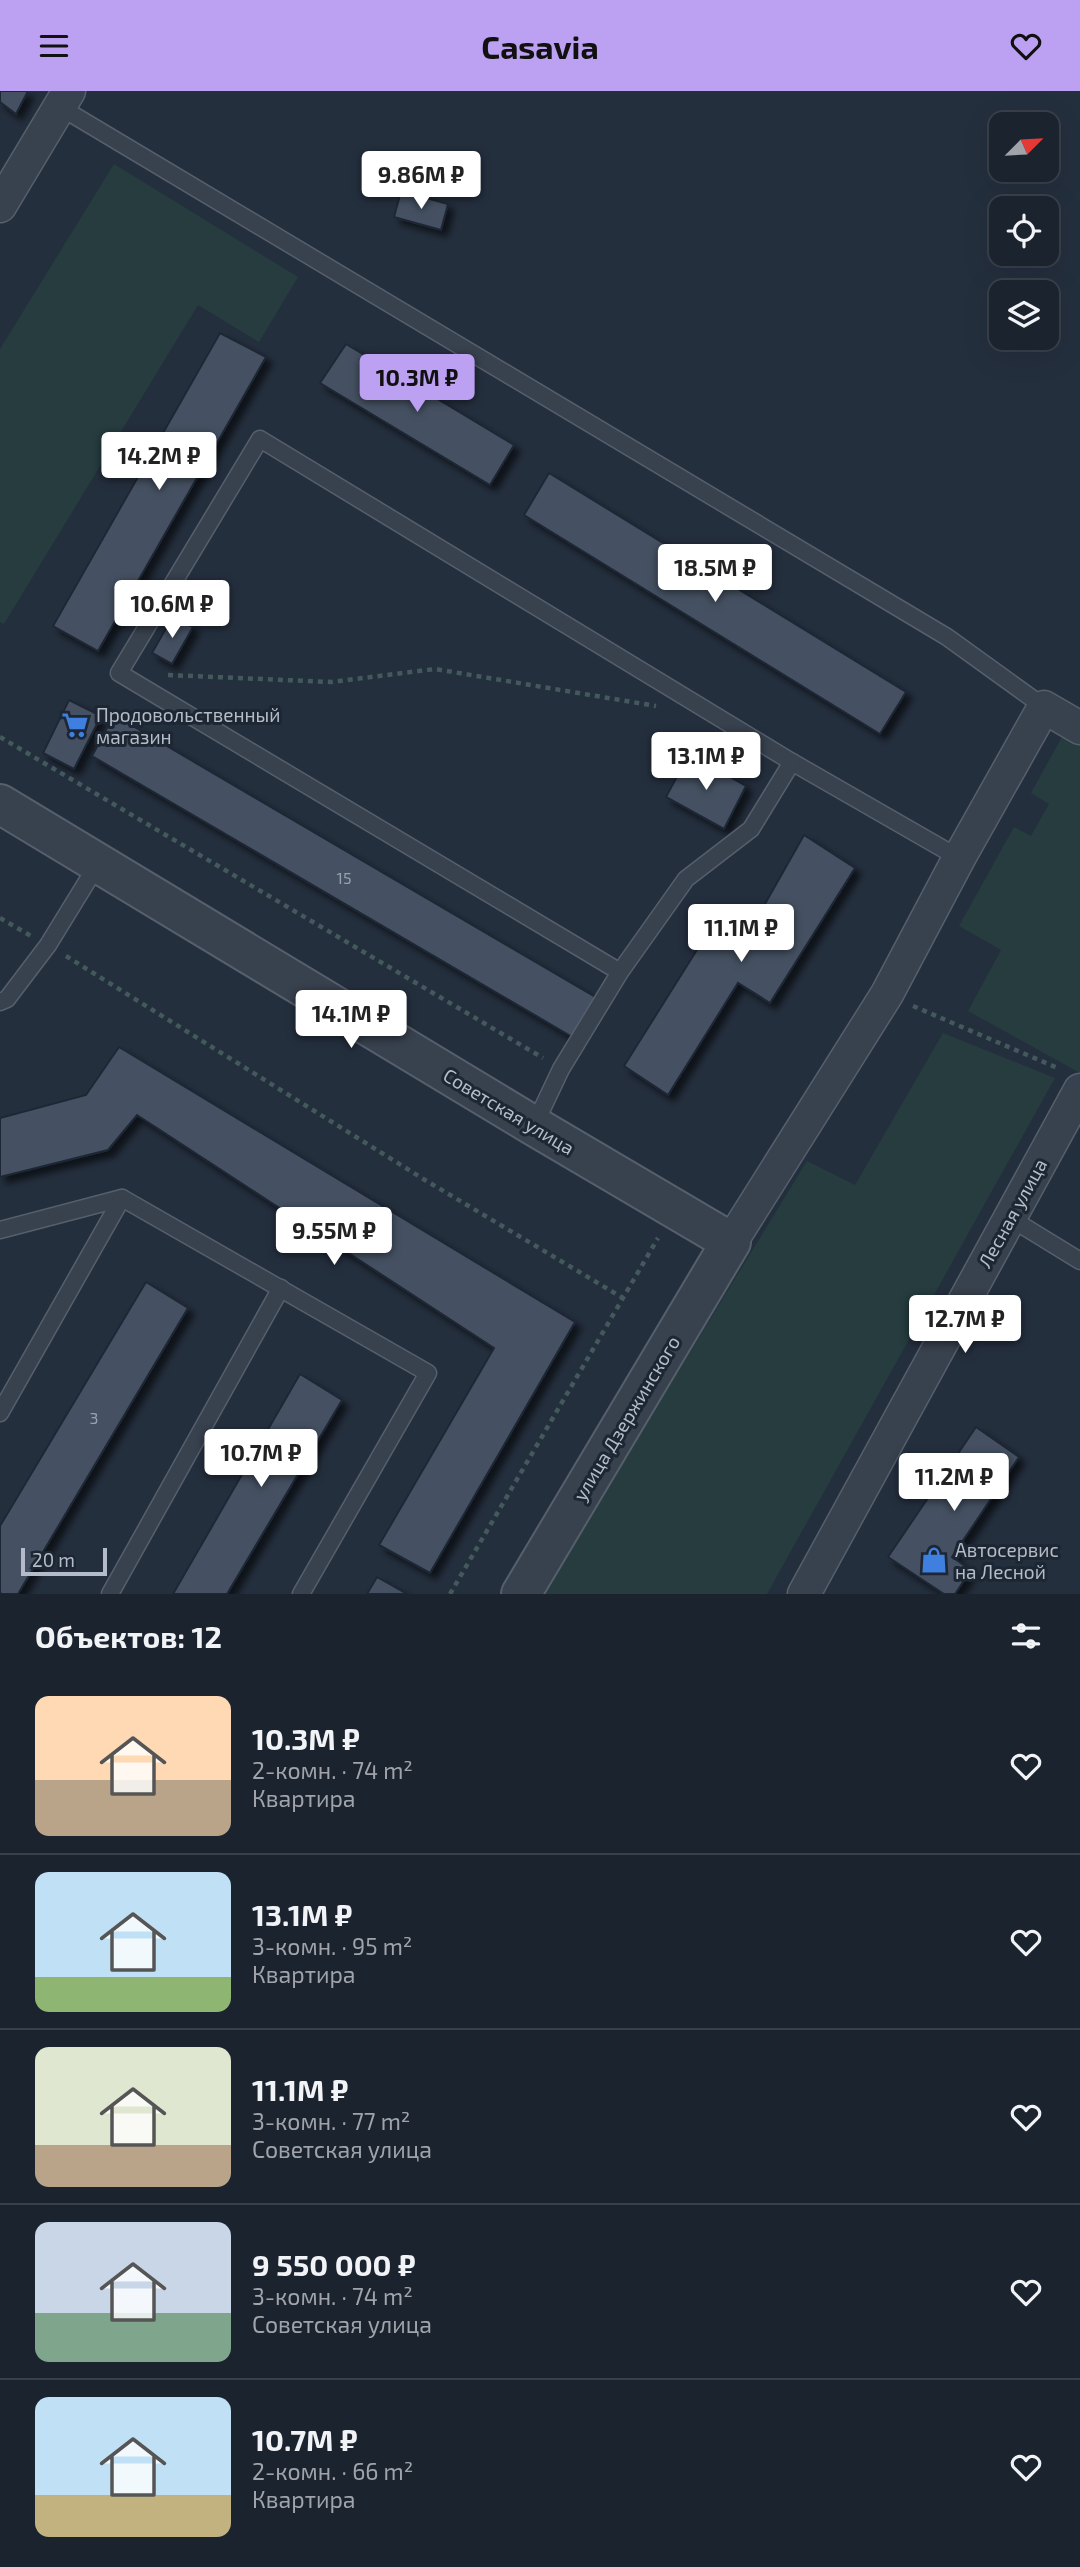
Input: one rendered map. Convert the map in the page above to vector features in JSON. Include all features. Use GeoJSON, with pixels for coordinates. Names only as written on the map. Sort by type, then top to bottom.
{"type":"FeatureCollection","features":[{"type":"Feature","properties":{"kind":"street"},"geometry":{"type":"LineString","coordinates":[[0,206],[65,99]]}},
{"type":"Feature","properties":{"kind":"street"},"geometry":{"type":"LineString","coordinates":[[731,1242],[887,995],[959,858],[1044,707],[1080,727]]}},
{"type":"Feature","properties":{"kind":"street","name":"Советская улица"},"geometry":{"type":"LineString","coordinates":[[0,804],[731,1242]]}},
{"type":"Feature","properties":{"kind":"street","name":"Лесная улица"},"geometry":{"type":"LineString","coordinates":[[804,1594],[1010,1218],[1074,1081]]}},
{"type":"Feature","properties":{"kind":"street","name":"улица Дзержинского"},"geometry":{"type":"LineString","coordinates":[[522,1594],[731,1242]]}},
{"type":"Feature","properties":{"kind":"lane"},"geometry":{"type":"LineString","coordinates":[[65,99],[947,637],[1044,707]]}},
{"type":"Feature","properties":{"kind":"lane"},"geometry":{"type":"LineString","coordinates":[[620,972],[119,673],[260,439],[792,762],[959,858]]}},
{"type":"Feature","properties":{"kind":"lane"},"geometry":{"type":"LineString","coordinates":[[534,1126],[561,1069],[620,972],[686,879],[751,828],[792,762]]}},
{"type":"Feature","properties":{"kind":"lane"},"geometry":{"type":"LineString","coordinates":[[0,1002],[7,999],[48,945],[99,862]]}},
{"type":"Feature","properties":{"kind":"lane"},"geometry":{"type":"LineString","coordinates":[[0,1230],[122,1198],[428,1373],[302,1594]]}},
{"type":"Feature","properties":{"kind":"lane"},"geometry":{"type":"LineString","coordinates":[[0,1413],[122,1198]]}},
{"type":"Feature","properties":{"kind":"lane"},"geometry":{"type":"LineString","coordinates":[[1010,1218],[1080,1261]]}},
{"type":"Feature","properties":{"kind":"lane"},"geometry":{"type":"LineString","coordinates":[[110,1594],[281,1288]]}},
{"type":"Feature","properties":{"kind":"path"},"geometry":{"type":"LineString","coordinates":[[119,673],[331,682],[435,669],[662,707]]}},
{"type":"Feature","properties":{"kind":"path"},"geometry":{"type":"LineString","coordinates":[[0,737],[561,1069]]}},
{"type":"Feature","properties":{"kind":"path"},"geometry":{"type":"LineString","coordinates":[[0,918],[48,945],[425,1180],[623,1298]]}},
{"type":"Feature","properties":{"kind":"path"},"geometry":{"type":"LineString","coordinates":[[887,995],[1074,1081]]}},
{"type":"Feature","properties":{"kind":"path"},"geometry":{"type":"LineString","coordinates":[[450,1594],[675,1210]]}},
{"type":"Feature","properties":{"kind":"green space"},"geometry":{"type":"Polygon","coordinates":[[[114,164],[298,277],[259,342],[198,305],[4,624],[0,622],[0,349],[114,164]]]}},
{"type":"Feature","properties":{"kind":"green space"},"geometry":{"type":"Polygon","coordinates":[[[1063,735],[1080,744],[1080,1073],[968,1011],[1001,950],[959,926],[1014,827],[1031,836],[1049,804],[1031,793],[1063,735]]]}},
{"type":"Feature","properties":{"kind":"green space"},"geometry":{"type":"Polygon","coordinates":[[[943,1033],[1055,1078],[767,1594],[542,1594],[807,1161],[855,1185],[943,1033]]]}},
{"type":"Feature","properties":{"kind":"building"},"geometry":{"type":"Polygon","coordinates":[[[0,91],[28,91],[16,114],[0,102],[0,91]]]}},
{"type":"Feature","properties":{"kind":"building"},"geometry":{"type":"Polygon","coordinates":[[[401,191],[448,204],[441,230],[394,217],[401,191]]]}},
{"type":"Feature","properties":{"kind":"building"},"geometry":{"type":"Polygon","coordinates":[[[220,333],[266,357],[98,651],[53,626],[220,333]]]}},
{"type":"Feature","properties":{"kind":"building"},"geometry":{"type":"Polygon","coordinates":[[[346,344],[514,445],[490,485],[320,383],[346,344]]]}},
{"type":"Feature","properties":{"kind":"building"},"geometry":{"type":"Polygon","coordinates":[[[549,473],[906,692],[880,734],[524,515],[549,473]]]}},
{"type":"Feature","properties":{"kind":"building"},"geometry":{"type":"Polygon","coordinates":[[[173,616],[193,627],[172,664],[152,653],[173,616]]]}},
{"type":"Feature","properties":{"kind":"building"},"geometry":{"type":"Polygon","coordinates":[[[69,700],[101,716],[74,769],[43,753],[69,700]]]}},
{"type":"Feature","properties":{"kind":"building"},"geometry":{"type":"Polygon","coordinates":[[[114,715],[597,998],[574,1038],[92,756],[114,715]]]}},
{"type":"Feature","properties":{"kind":"building"},"geometry":{"type":"Polygon","coordinates":[[[689,754],[746,786],[724,829],[666,797],[689,754]]]}},
{"type":"Feature","properties":{"kind":"building"},"geometry":{"type":"Polygon","coordinates":[[[804,835],[855,868],[770,1003],[738,983],[668,1095],[624,1066],[710,929],[740,948],[804,835]]]}},
{"type":"Feature","properties":{"kind":"building"},"geometry":{"type":"Polygon","coordinates":[[[119,1047],[575,1322],[430,1573],[379,1545],[494,1348],[137,1115],[108,1150],[0,1177],[0,1118],[86,1095],[119,1047]]]}},
{"type":"Feature","properties":{"kind":"building"},"geometry":{"type":"Polygon","coordinates":[[[146,1282],[188,1308],[18,1594],[2,1594],[0,1526],[146,1282]]]}},
{"type":"Feature","properties":{"kind":"building"},"geometry":{"type":"Polygon","coordinates":[[[300,1374],[342,1400],[227,1594],[173,1594],[300,1374]]]}},
{"type":"Feature","properties":{"kind":"building"},"geometry":{"type":"Polygon","coordinates":[[[976,1427],[1019,1457],[952,1557],[971,1570],[955,1594],[944,1594],[888,1557],[976,1427]]]}},
{"type":"Feature","properties":{"kind":"building"},"geometry":{"type":"Polygon","coordinates":[[[377,1577],[407,1594],[367,1594],[377,1577]]]}},
{"type":"Feature","properties":{"kind":"place","name":"Продовольственный магазин"},"geometry":{"type":"Point","coordinates":[75,725]}},
{"type":"Feature","properties":{"kind":"place","name":"Автосервис на Лесной"},"geometry":{"type":"Point","coordinates":[934,1560]}}]}
